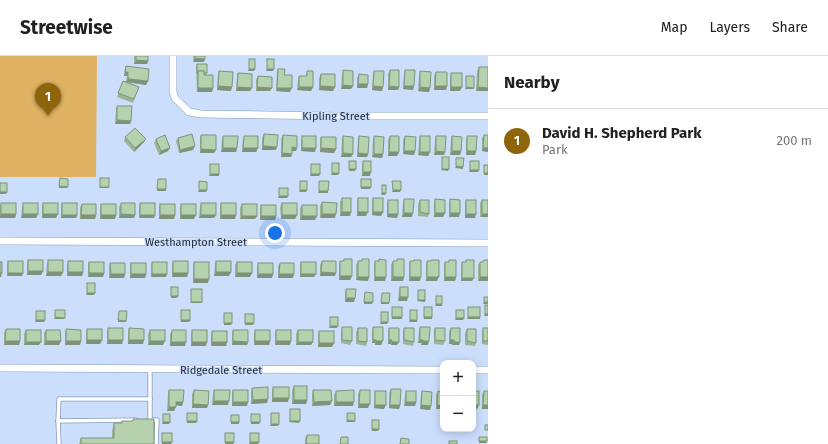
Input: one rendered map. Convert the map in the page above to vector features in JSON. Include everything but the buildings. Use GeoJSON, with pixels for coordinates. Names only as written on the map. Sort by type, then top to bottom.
{"type":"FeatureCollection","features":[{"type":"Feature","properties":{"kind":"street","name":"Kipling Street"},"geometry":{"type":"LineString","coordinates":[[173,56],[173,92],[175,98],[189,112],[201,114],[335,116],[488,116]]}},
{"type":"Feature","properties":{"kind":"street","name":"Westhampton Street"},"geometry":{"type":"LineString","coordinates":[[0,241],[488,243]]}},
{"type":"Feature","properties":{"kind":"street","name":"Ridgedale Street"},"geometry":{"type":"LineString","coordinates":[[0,368],[150,370],[440,370]]}},
{"type":"Feature","properties":{"kind":"street"},"geometry":{"type":"LineString","coordinates":[[476,370],[488,370]]}},
{"type":"Feature","properties":{"kind":"lane"},"geometry":{"type":"LineString","coordinates":[[150,370],[150,420]]}},
{"type":"Feature","properties":{"kind":"lane"},"geometry":{"type":"LineString","coordinates":[[59,444],[59,399],[150,399]]}},
{"type":"Feature","properties":{"kind":"lane"},"geometry":{"type":"LineString","coordinates":[[58,421],[157,420],[156,444]]}},
{"type":"Feature","properties":{"kind":"shaded area"},"geometry":{"type":"Polygon","coordinates":[[[0,56],[97,56],[96,177],[0,177],[0,56]]]}},
{"type":"Feature","properties":{"kind":"place","name":"David H. Shepherd Park"},"geometry":{"type":"Point","coordinates":[48,116]}}]}
